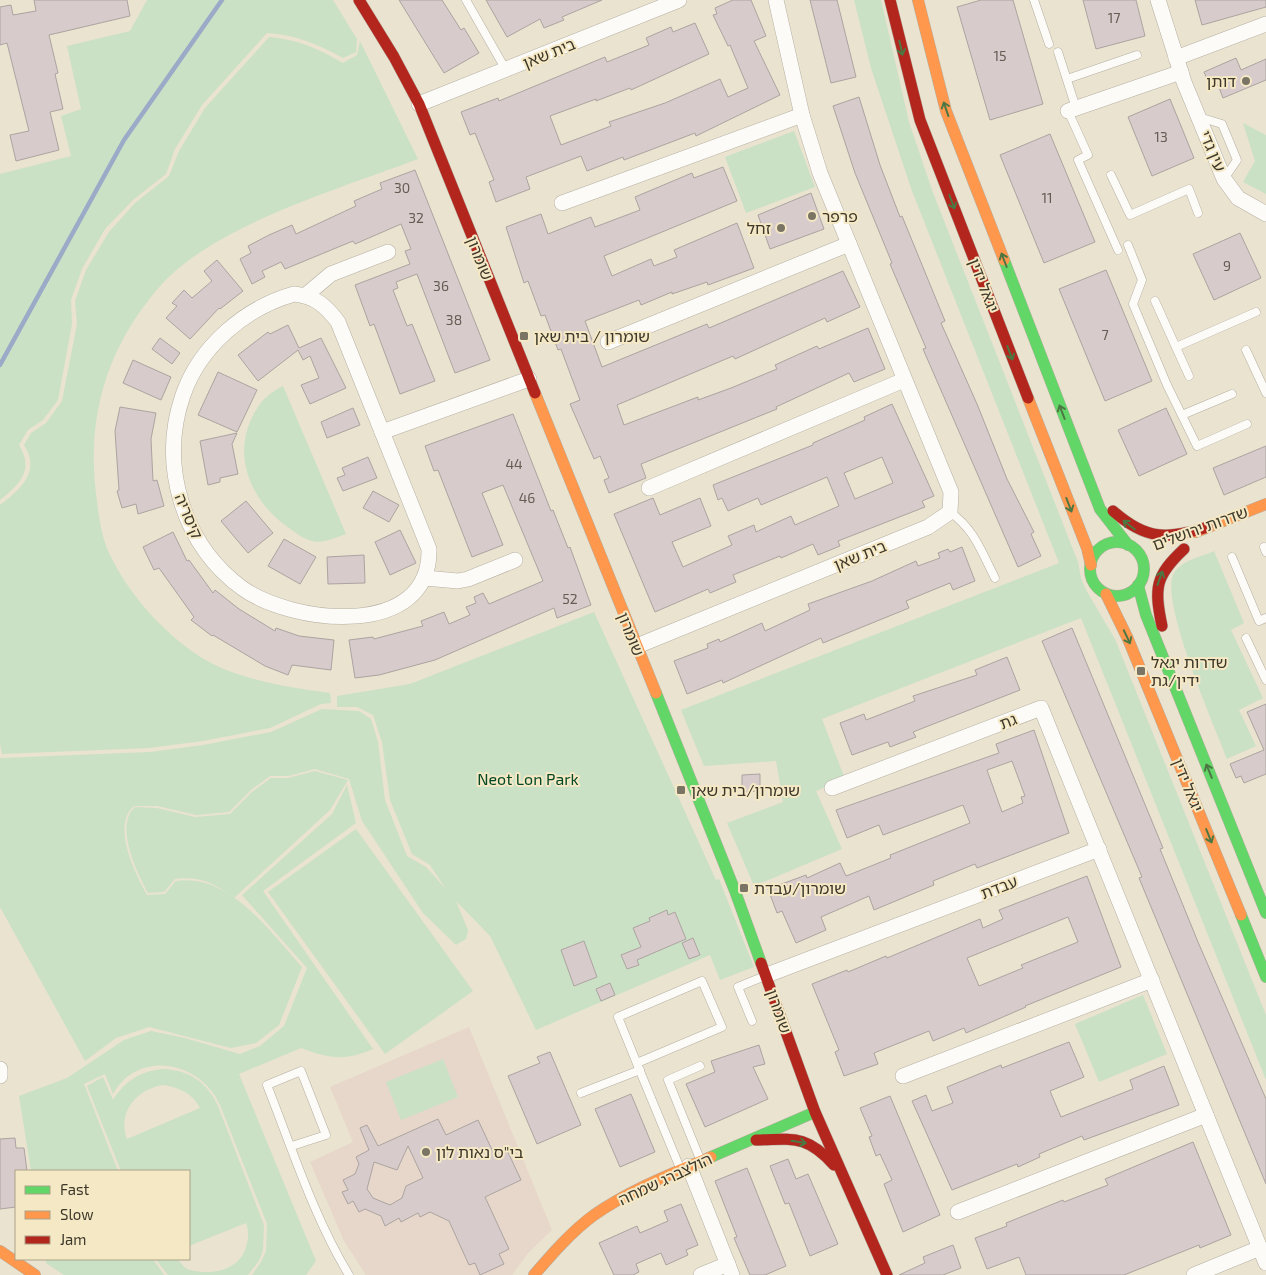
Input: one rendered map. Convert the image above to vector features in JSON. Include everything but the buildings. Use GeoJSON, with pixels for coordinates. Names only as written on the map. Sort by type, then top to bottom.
{"type":"FeatureCollection","features":[{"type":"Feature","properties":{"kind":"main road","name":"שומרון"},"geometry":{"type":"LineString","coordinates":[[359,0],[394,57],[419,104],[767,975],[815,1112],[887,1275]]}},
{"type":"Feature","properties":{"kind":"main road","name":"יגאל ידין"},"geometry":{"type":"LineString","coordinates":[[890,0],[920,120],[1075,521],[1088,548],[1091,565]]}},
{"type":"Feature","properties":{"kind":"main road","name":"יגאל ידין"},"geometry":{"type":"LineString","coordinates":[[918,0],[946,111],[1080,458],[1100,509],[1131,547]]}},
{"type":"Feature","properties":{"kind":"main road"},"geometry":{"type":"LineString","coordinates":[[1080,458],[1111,510],[1136,531],[1150,536],[1167,537],[1208,527]]}},
{"type":"Feature","properties":{"kind":"main road","name":"שדרות ירושלים"},"geometry":{"type":"LineString","coordinates":[[1131,547],[1154,547],[1266,504]]}},
{"type":"Feature","properties":{"kind":"main road","name":"שדרות ירושלים"},"geometry":{"type":"LineString","coordinates":[[1144,574],[1166,557],[1248,524]]}},
{"type":"Feature","properties":{"kind":"main road"},"geometry":{"type":"LineString","coordinates":[[1120,543],[1131,547],[1142,560],[1144,574],[1138,586],[1124,595],[1106,594],[1094,582],[1091,565],[1093,557],[1105,546],[1120,543]]}},
{"type":"Feature","properties":{"kind":"main road"},"geometry":{"type":"LineString","coordinates":[[1178,694],[1158,608],[1156,588],[1164,568],[1193,546]]}},
{"type":"Feature","properties":{"kind":"main road","name":"יגאל ידין"},"geometry":{"type":"LineString","coordinates":[[1138,586],[1146,615],[1266,913]]}},
{"type":"Feature","properties":{"kind":"main road","name":"יגאל ידין"},"geometry":{"type":"LineString","coordinates":[[1106,594],[1128,639],[1266,977]]}},
{"type":"Feature","properties":{"kind":"main road","name":"הולצברג שמחה"},"geometry":{"type":"LineString","coordinates":[[534,1275],[554,1251],[593,1216],[625,1196],[815,1112]]}},
{"type":"Feature","properties":{"kind":"main road"},"geometry":{"type":"LineString","coordinates":[[751,1140],[797,1141],[809,1144],[818,1148],[842,1173]]}},
{"type":"Feature","properties":{"kind":"main road"},"geometry":{"type":"LineString","coordinates":[[0,1251],[15,1260]]}},
{"type":"Feature","properties":{"kind":"main road"},"geometry":{"type":"LineString","coordinates":[[16,1260],[33,1270]]}},
{"type":"Feature","properties":{"kind":"street","name":"בית שאן"},"geometry":{"type":"LineString","coordinates":[[419,104],[679,0]]}},
{"type":"Feature","properties":{"kind":"street"},"geometry":{"type":"LineString","coordinates":[[776,0],[802,115],[820,173],[951,492],[950,512]]}},
{"type":"Feature","properties":{"kind":"street","name":"עין גדי"},"geometry":{"type":"LineString","coordinates":[[1158,0],[1178,65],[1224,178],[1238,198],[1266,214]]}},
{"type":"Feature","properties":{"kind":"street"},"geometry":{"type":"LineString","coordinates":[[1072,109],[1178,65],[1266,24]]}},
{"type":"Feature","properties":{"kind":"street"},"geometry":{"type":"LineString","coordinates":[[562,203],[802,115]]}},
{"type":"Feature","properties":{"kind":"street"},"geometry":{"type":"LineString","coordinates":[[608,342],[849,244]]}},
{"type":"Feature","properties":{"kind":"street"},"geometry":{"type":"LineString","coordinates":[[388,252],[331,274],[306,295],[321,302],[338,322],[429,549],[430,564],[425,578],[458,581],[468,579],[515,560]]}},
{"type":"Feature","properties":{"kind":"street","name":"קיסריה"},"geometry":{"type":"LineString","coordinates":[[306,295],[294,294],[281,298],[244,317],[204,356],[188,383],[179,408],[173,460],[182,508],[205,552],[222,572],[243,588],[283,609],[311,615],[358,617],[397,605],[408,598],[425,578]]}},
{"type":"Feature","properties":{"kind":"street"},"geometry":{"type":"LineString","coordinates":[[382,432],[529,379]]}},
{"type":"Feature","properties":{"kind":"street"},"geometry":{"type":"LineString","coordinates":[[649,488],[904,380]]}},
{"type":"Feature","properties":{"kind":"street","name":"בית שאן"},"geometry":{"type":"LineString","coordinates":[[636,646],[928,527],[950,512]]}},
{"type":"Feature","properties":{"kind":"street","name":"גת"},"geometry":{"type":"LineString","coordinates":[[832,788],[1041,708],[1099,849]]}},
{"type":"Feature","properties":{"kind":"street"},"geometry":{"type":"LineString","coordinates":[[1099,849],[1266,1263]]}},
{"type":"Feature","properties":{"kind":"street","name":"עבדת"},"geometry":{"type":"LineString","coordinates":[[767,975],[1099,849]]}},
{"type":"Feature","properties":{"kind":"street"},"geometry":{"type":"LineString","coordinates":[[904,1076],[1152,980]]}},
{"type":"Feature","properties":{"kind":"street"},"geometry":{"type":"LineString","coordinates":[[0,1070],[0,1076]]}},
{"type":"Feature","properties":{"kind":"street"},"geometry":{"type":"LineString","coordinates":[[958,1212],[1206,1115]]}},
{"type":"Feature","properties":{"kind":"street"},"geometry":{"type":"LineString","coordinates":[[690,1166],[730,1270],[701,1275]]}},
{"type":"Feature","properties":{"kind":"street"},"geometry":{"type":"LineString","coordinates":[[1194,1275],[1260,1248]]}},
{"type":"Feature","properties":{"kind":"lane"},"geometry":{"type":"LineString","coordinates":[[466,0],[506,70]]}},
{"type":"Feature","properties":{"kind":"lane"},"geometry":{"type":"LineString","coordinates":[[1034,0],[1049,44]]}},
{"type":"Feature","properties":{"kind":"lane"},"geometry":{"type":"LineString","coordinates":[[1058,52],[1067,79],[1072,109],[1088,155],[1078,160],[1118,250]]}},
{"type":"Feature","properties":{"kind":"lane"},"geometry":{"type":"LineString","coordinates":[[1067,79],[1138,55]]}},
{"type":"Feature","properties":{"kind":"lane"},"geometry":{"type":"LineString","coordinates":[[1111,175],[1130,215],[1189,189],[1198,213]]}},
{"type":"Feature","properties":{"kind":"lane"},"geometry":{"type":"LineString","coordinates":[[1128,245],[1142,280],[1134,304],[1196,446],[1247,424]]}},
{"type":"Feature","properties":{"kind":"lane"},"geometry":{"type":"LineString","coordinates":[[1156,301],[1189,376]]}},
{"type":"Feature","properties":{"kind":"lane"},"geometry":{"type":"LineString","coordinates":[[1176,347],[1256,312]]}},
{"type":"Feature","properties":{"kind":"lane"},"geometry":{"type":"LineString","coordinates":[[1246,350],[1266,394]]}},
{"type":"Feature","properties":{"kind":"lane"},"geometry":{"type":"LineString","coordinates":[[1182,415],[1232,394]]}},
{"type":"Feature","properties":{"kind":"lane"},"geometry":{"type":"LineString","coordinates":[[950,512],[965,523],[971,531],[995,578]]}},
{"type":"Feature","properties":{"kind":"lane"},"geometry":{"type":"LineString","coordinates":[[1232,557],[1259,621],[1266,618]]}},
{"type":"Feature","properties":{"kind":"lane"},"geometry":{"type":"LineString","coordinates":[[1246,638],[1266,680]]}},
{"type":"Feature","properties":{"kind":"lane"},"geometry":{"type":"LineString","coordinates":[[752,1021],[738,987],[767,975]]}},
{"type":"Feature","properties":{"kind":"lane"},"geometry":{"type":"LineString","coordinates":[[581,1093],[638,1066],[722,1028],[702,981],[618,1016],[638,1066],[690,1166]]}},
{"type":"Feature","properties":{"kind":"lane"},"geometry":{"type":"LineString","coordinates":[[690,1166],[668,1080],[700,1066]]}},
{"type":"Feature","properties":{"kind":"lane"},"geometry":{"type":"LineString","coordinates":[[292,1146],[326,1135],[300,1071],[267,1085],[326,1233],[349,1275]]}},
{"type":"Feature","properties":{"kind":"shaded area","name":"בי\"ס נאות לון"},"geometry":{"type":"Polygon","coordinates":[[[469,1027],[552,1230],[529,1252],[512,1275],[366,1275],[344,1241],[310,1162],[353,1142],[330,1087],[469,1027]]]}},
{"type":"Feature","properties":{"kind":"green space"},"geometry":{"type":"Polygon","coordinates":[[[147,0],[333,0],[357,39],[356,52],[343,58],[325,48],[306,41],[267,33],[202,105],[175,149],[166,174],[133,200],[105,229],[82,269],[71,300],[72,324],[58,400],[43,420],[28,430],[19,445],[25,462],[23,476],[14,488],[0,500],[0,174],[71,156],[61,116],[81,109],[67,46],[130,31],[147,0]]]}},
{"type":"Feature","properties":{"kind":"green space"},"geometry":{"type":"Polygon","coordinates":[[[854,0],[881,0],[909,122],[932,190],[1078,562],[1081,578],[1115,639],[1266,1015],[1266,1080],[1081,618],[822,719],[845,779],[816,791],[842,849],[754,886],[727,823],[783,802],[776,761],[704,766],[681,710],[1059,563],[912,191],[871,68],[854,0]]]}},
{"type":"Feature","properties":{"kind":"green space"},"geometry":{"type":"Polygon","coordinates":[[[269,37],[290,40],[308,46],[343,63],[357,55],[360,41],[418,159],[318,195],[247,226],[215,243],[186,263],[162,284],[143,308],[127,333],[104,385],[94,442],[94,471],[100,522],[107,549],[126,583],[158,622],[183,644],[210,663],[261,681],[330,693],[331,703],[321,704],[270,728],[203,741],[149,748],[2,754],[0,744],[0,505],[15,493],[26,479],[30,463],[29,454],[24,445],[31,433],[46,423],[62,401],[77,324],[75,301],[86,270],[109,232],[135,203],[169,176],[179,151],[205,108],[269,37]]]}},
{"type":"Feature","properties":{"kind":"green space"},"geometry":{"type":"Polygon","coordinates":[[[1243,123],[1266,135],[1266,194],[1243,182],[1255,161],[1243,123]]]}},
{"type":"Feature","properties":{"kind":"green space"},"geometry":{"type":"Polygon","coordinates":[[[794,131],[815,187],[746,213],[725,157],[794,131]]]}},
{"type":"Feature","properties":{"kind":"green space"},"geometry":{"type":"Polygon","coordinates":[[[283,386],[346,534],[318,542],[304,538],[289,528],[266,507],[250,481],[244,452],[245,437],[250,422],[263,401],[271,393],[283,386]]]}},
{"type":"Feature","properties":{"kind":"green space"},"geometry":{"type":"Polygon","coordinates":[[[1214,551],[1244,623],[1231,630],[1263,698],[1239,710],[1256,746],[1227,759],[1190,663],[1174,608],[1171,587],[1174,573],[1177,569],[1192,559],[1214,551]]]}},
{"type":"Feature","properties":{"kind":"green space","name":"Neot Lon Park"},"geometry":{"type":"Polygon","coordinates":[[[594,612],[716,880],[719,879],[754,967],[720,980],[710,955],[536,1030],[490,936],[456,901],[468,930],[466,939],[456,945],[423,913],[362,821],[349,779],[315,769],[288,776],[270,776],[251,790],[229,812],[196,815],[157,806],[134,806],[127,815],[125,825],[127,850],[147,895],[165,894],[176,881],[196,881],[214,886],[231,895],[247,908],[302,967],[279,1025],[256,1043],[231,1048],[149,1027],[116,1038],[85,1061],[0,907],[0,758],[150,752],[203,745],[271,732],[322,709],[359,711],[371,719],[378,742],[385,800],[407,856],[426,867],[446,889],[430,865],[412,854],[390,800],[382,742],[373,715],[357,707],[337,707],[337,696],[410,684],[594,612]]]}},
{"type":"Feature","properties":{"kind":"green space"},"geometry":{"type":"Polygon","coordinates":[[[315,771],[348,780],[330,810],[234,898],[220,888],[206,882],[184,878],[175,879],[164,892],[148,893],[138,874],[127,837],[129,815],[135,807],[157,808],[195,817],[230,814],[252,792],[271,778],[288,778],[315,771]]]}},
{"type":"Feature","properties":{"kind":"green space"},"geometry":{"type":"Polygon","coordinates":[[[347,785],[356,823],[263,891],[373,1049],[346,1057],[337,1057],[301,1048],[239,1074],[316,1261],[306,1275],[252,1275],[266,1251],[267,1224],[220,1105],[211,1090],[199,1079],[185,1070],[169,1066],[153,1066],[138,1070],[124,1080],[113,1094],[105,1074],[84,1084],[118,1170],[31,1170],[19,1096],[67,1078],[124,1040],[151,1031],[185,1038],[240,1054],[260,1046],[284,1026],[307,968],[242,895],[332,814],[347,785]]]}},
{"type":"Feature","properties":{"kind":"green space"},"geometry":{"type":"Polygon","coordinates":[[[356,829],[473,991],[385,1054],[268,892],[356,829]]]}},
{"type":"Feature","properties":{"kind":"green space"},"geometry":{"type":"Polygon","coordinates":[[[1143,995],[1167,1054],[1099,1082],[1075,1024],[1143,995]]]}},
{"type":"Feature","properties":{"kind":"green space"},"geometry":{"type":"Polygon","coordinates":[[[443,1059],[458,1097],[401,1120],[386,1082],[443,1059]]]}},
{"type":"Feature","properties":{"kind":"green space"},"geometry":{"type":"Polygon","coordinates":[[[163,1069],[189,1075],[203,1084],[218,1106],[264,1225],[263,1250],[259,1261],[248,1275],[168,1275],[156,1260],[178,1260],[187,1269],[194,1271],[217,1271],[237,1262],[244,1252],[248,1235],[246,1223],[190,1246],[190,1170],[121,1170],[87,1086],[103,1077],[113,1100],[128,1082],[147,1072],[163,1069]],[[163,1085],[145,1091],[138,1097],[127,1111],[125,1129],[127,1139],[200,1108],[194,1099],[180,1089],[163,1085]]]}},
{"type":"Feature","properties":{"kind":"green space"},"geometry":{"type":"Polygon","coordinates":[[[46,1260],[154,1260],[164,1275],[64,1275],[46,1263],[46,1260]]]}},
{"type":"Feature","properties":{"kind":"waterway"},"geometry":{"type":"LineString","coordinates":[[0,365],[124,140],[222,0]]}},
{"type":"Feature","properties":{"kind":"traffic: fast"},"geometry":{"type":"LineString","coordinates":[[1004,260],[1100,509],[1128,545]]}},
{"type":"Feature","properties":{"kind":"traffic: fast"},"geometry":{"type":"LineString","coordinates":[[1117,542],[1127,544],[1136,550],[1142,559],[1144,569],[1142,579],[1136,588],[1127,594],[1117,596],[1107,594],[1098,588],[1092,579],[1090,569],[1092,559],[1098,550],[1107,544],[1117,542]]}},
{"type":"Feature","properties":{"kind":"traffic: fast"},"geometry":{"type":"LineString","coordinates":[[1138,585],[1146,615],[1266,913]]}},
{"type":"Feature","properties":{"kind":"traffic: fast"},"geometry":{"type":"LineString","coordinates":[[656,693],[735,891],[761,963]]}},
{"type":"Feature","properties":{"kind":"traffic: fast"},"geometry":{"type":"LineString","coordinates":[[1241,915],[1266,977]]}},
{"type":"Feature","properties":{"kind":"traffic: fast"},"geometry":{"type":"LineString","coordinates":[[711,1157],[815,1112]]}},
{"type":"Feature","properties":{"kind":"traffic: slow"},"geometry":{"type":"LineString","coordinates":[[918,0],[946,111],[1004,260]]}},
{"type":"Feature","properties":{"kind":"traffic: slow"},"geometry":{"type":"LineString","coordinates":[[535,393],[656,693]]}},
{"type":"Feature","properties":{"kind":"traffic: slow"},"geometry":{"type":"LineString","coordinates":[[1028,398],[1087,548],[1091,565]]}},
{"type":"Feature","properties":{"kind":"traffic: slow"},"geometry":{"type":"LineString","coordinates":[[1196,532],[1266,504]]}},
{"type":"Feature","properties":{"kind":"traffic: slow"},"geometry":{"type":"LineString","coordinates":[[1106,594],[1128,639],[1241,915]]}},
{"type":"Feature","properties":{"kind":"traffic: slow"},"geometry":{"type":"LineString","coordinates":[[534,1275],[555,1251],[594,1215],[636,1190],[711,1157]]}},
{"type":"Feature","properties":{"kind":"traffic: slow"},"geometry":{"type":"LineString","coordinates":[[0,1251],[35,1275]]}},
{"type":"Feature","properties":{"kind":"traffic: jam"},"geometry":{"type":"LineString","coordinates":[[359,0],[394,57],[419,104],[535,393]]}},
{"type":"Feature","properties":{"kind":"traffic: jam"},"geometry":{"type":"LineString","coordinates":[[890,0],[920,120],[1028,398]]}},
{"type":"Feature","properties":{"kind":"traffic: jam"},"geometry":{"type":"LineString","coordinates":[[1113,511],[1136,528],[1158,535],[1181,534],[1208,527]]}},
{"type":"Feature","properties":{"kind":"traffic: jam"},"geometry":{"type":"LineString","coordinates":[[1162,626],[1158,602],[1159,583],[1167,567],[1184,549]]}},
{"type":"Feature","properties":{"kind":"traffic: jam"},"geometry":{"type":"LineString","coordinates":[[761,963],[815,1112],[887,1275]]}},
{"type":"Feature","properties":{"kind":"traffic: jam"},"geometry":{"type":"LineString","coordinates":[[756,1140],[780,1139],[799,1141],[816,1148],[834,1165]]}},
{"type":"Feature","properties":{"kind":"place","name":"דותן"},"geometry":{"type":"Point","coordinates":[1246,81]}},
{"type":"Feature","properties":{"kind":"place","name":"פרפר"},"geometry":{"type":"Point","coordinates":[812,216]}},
{"type":"Feature","properties":{"kind":"place","name":"זחל"},"geometry":{"type":"Point","coordinates":[781,228]}},
{"type":"Feature","properties":{"kind":"place","name":"שומרון / בית שאן"},"geometry":{"type":"Point","coordinates":[524,336]}},
{"type":"Feature","properties":{"kind":"place","name":"שדרות יגאל ידין/גת"},"geometry":{"type":"Point","coordinates":[1141,671]}},
{"type":"Feature","properties":{"kind":"place","name":"שומרון/בית שאן"},"geometry":{"type":"Point","coordinates":[681,790]}},
{"type":"Feature","properties":{"kind":"place","name":"שומרון/עבדת"},"geometry":{"type":"Point","coordinates":[744,888]}},
{"type":"Feature","properties":{"kind":"place","name":"בי\"ס נאות לון"},"geometry":{"type":"Point","coordinates":[426,1152]}}]}
